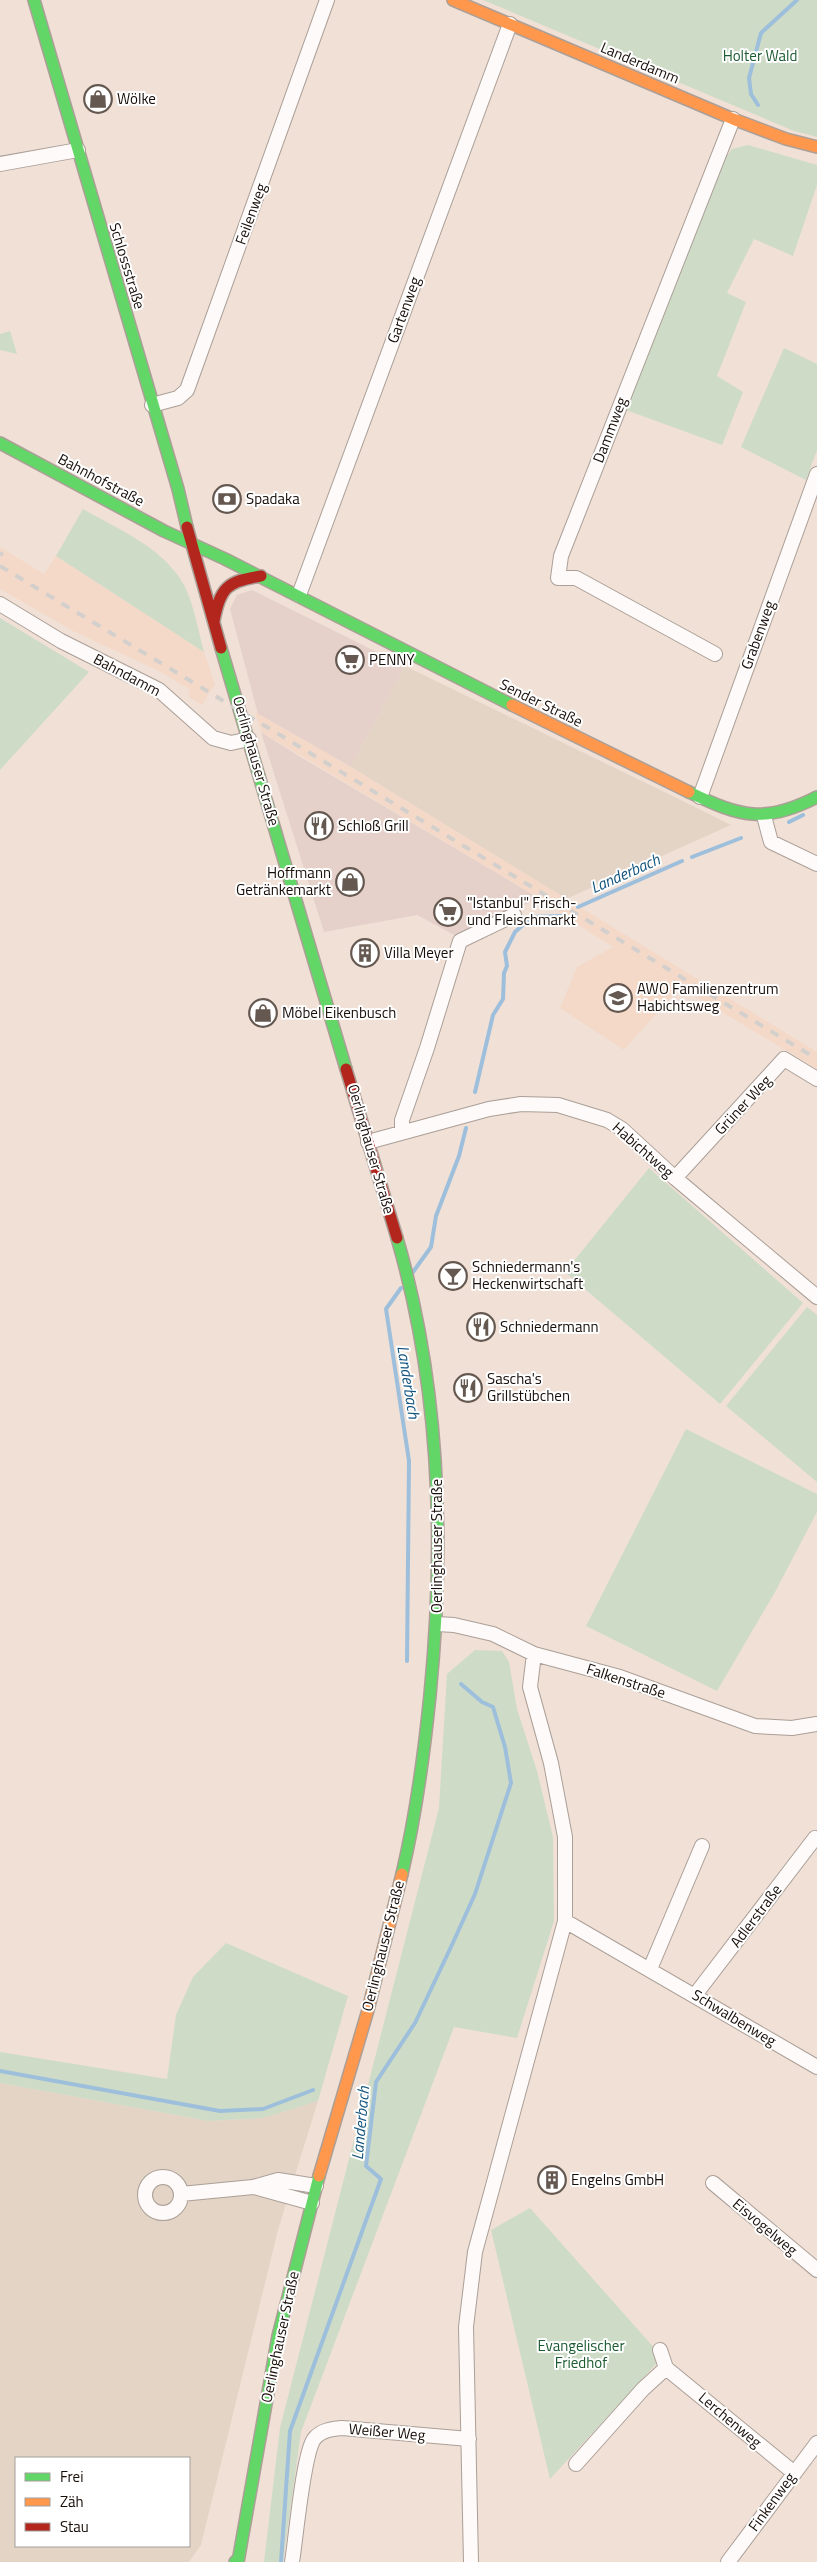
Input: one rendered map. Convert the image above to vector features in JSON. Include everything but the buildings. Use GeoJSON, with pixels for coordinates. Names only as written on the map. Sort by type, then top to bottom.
{"type":"FeatureCollection","features":[{"type":"Feature","properties":{"kind":"main road","name":"Schlossstraße"},"geometry":{"type":"LineString","coordinates":[[34,0],[178,489],[190,542]]}},
{"type":"Feature","properties":{"kind":"main road","name":"Landerdamm"},"geometry":{"type":"LineString","coordinates":[[453,0],[733,119],[817,147]]}},
{"type":"Feature","properties":{"kind":"main road","name":"Bahnhofstraße"},"geometry":{"type":"LineString","coordinates":[[0,443],[164,531],[190,542]]}},
{"type":"Feature","properties":{"kind":"main road","name":"Sender Straße"},"geometry":{"type":"LineString","coordinates":[[190,542],[299,595],[497,698],[724,809],[750,816],[764,816],[796,808],[817,797]]}},
{"type":"Feature","properties":{"kind":"main road","name":"Oerlinghauser Straße"},"geometry":{"type":"LineString","coordinates":[[190,542],[403,1258],[413,1296],[430,1402],[437,1477],[437,1624],[424,1757],[406,1856],[368,2010],[316,2186],[278,2336],[237,2561]]}},
{"type":"Feature","properties":{"kind":"main road"},"geometry":{"type":"LineString","coordinates":[[214,623],[217,602],[223,589],[241,579],[261,576]]}},
{"type":"Feature","properties":{"kind":"street","name":"Feilenweg"},"geometry":{"type":"LineString","coordinates":[[152,405],[178,398],[187,390],[327,0]]}},
{"type":"Feature","properties":{"kind":"street","name":"Gartenweg"},"geometry":{"type":"LineString","coordinates":[[299,595],[510,24]]}},
{"type":"Feature","properties":{"kind":"street","name":"Dammweg"},"geometry":{"type":"LineString","coordinates":[[715,654],[576,578],[558,578],[561,556],[733,119]]}},
{"type":"Feature","properties":{"kind":"street"},"geometry":{"type":"LineString","coordinates":[[0,164],[78,150]]}},
{"type":"Feature","properties":{"kind":"street","name":"Grabenweg"},"geometry":{"type":"LineString","coordinates":[[700,798],[817,474]]}},
{"type":"Feature","properties":{"kind":"street","name":"Bahndamm"},"geometry":{"type":"LineString","coordinates":[[0,604],[61,641],[159,690],[213,738],[231,743],[250,739]]}},
{"type":"Feature","properties":{"kind":"street"},"geometry":{"type":"LineString","coordinates":[[764,816],[771,842],[817,864]]}},
{"type":"Feature","properties":{"kind":"street"},"geometry":{"type":"LineString","coordinates":[[402,1132],[402,1120],[427,1048],[460,941],[514,915]]}},
{"type":"Feature","properties":{"kind":"street","name":"Grüner Weg"},"geometry":{"type":"LineString","coordinates":[[675,1178],[784,1059],[817,1079]]}},
{"type":"Feature","properties":{"kind":"street","name":"Habichtweg"},"geometry":{"type":"LineString","coordinates":[[368,1142],[489,1109],[521,1104],[558,1105],[607,1120],[622,1129],[675,1178],[817,1297]]}},
{"type":"Feature","properties":{"kind":"street","name":"Falkenstraße"},"geometry":{"type":"LineString","coordinates":[[437,1624],[454,1625],[493,1634],[534,1654],[620,1677],[755,1726],[792,1728],[817,1724]]}},
{"type":"Feature","properties":{"kind":"street"},"geometry":{"type":"LineString","coordinates":[[471,2562],[466,2327],[475,2252],[564,1921],[565,1837],[557,1790],[530,1687],[534,1654]]}},
{"type":"Feature","properties":{"kind":"street","name":"Adlerstraße"},"geometry":{"type":"LineString","coordinates":[[695,1995],[815,1838],[817,1839]]}},
{"type":"Feature","properties":{"kind":"street"},"geometry":{"type":"LineString","coordinates":[[650,1969],[702,1846]]}},
{"type":"Feature","properties":{"kind":"street","name":"Schwalbenweg"},"geometry":{"type":"LineString","coordinates":[[564,1921],[817,2067]]}},
{"type":"Feature","properties":{"kind":"street"},"geometry":{"type":"LineString","coordinates":[[181,2194],[253,2187],[278,2180],[316,2186]]}},
{"type":"Feature","properties":{"kind":"street","name":"Eisvogelweg"},"geometry":{"type":"LineString","coordinates":[[713,2183],[817,2270]]}},
{"type":"Feature","properties":{"kind":"street"},"geometry":{"type":"LineString","coordinates":[[253,2187],[312,2203]]}},
{"type":"Feature","properties":{"kind":"street"},"geometry":{"type":"LineString","coordinates":[[576,2464],[648,2383],[666,2368],[660,2350]]}},
{"type":"Feature","properties":{"kind":"street","name":"Lerchenweg"},"geometry":{"type":"LineString","coordinates":[[666,2368],[793,2472]]}},
{"type":"Feature","properties":{"kind":"street","name":"Weißer Weg"},"geometry":{"type":"LineString","coordinates":[[292,2562],[308,2450],[319,2434],[330,2429],[342,2428],[469,2439]]}},
{"type":"Feature","properties":{"kind":"street","name":"Finkenweg"},"geometry":{"type":"LineString","coordinates":[[728,2562],[793,2472],[817,2443]]}},
{"type":"Feature","properties":{"kind":"shaded area"},"geometry":{"type":"Polygon","coordinates":[[[0,547],[44,574],[56,556],[204,652],[215,684],[202,705],[189,697],[189,689],[159,671],[75,632],[0,589],[0,547]]]}},
{"type":"Feature","properties":{"kind":"shaded area"},"geometry":{"type":"Polygon","coordinates":[[[252,590],[405,666],[351,767],[258,714],[230,609],[237,595],[252,590]]]}},
{"type":"Feature","properties":{"kind":"shaded area"},"geometry":{"type":"Polygon","coordinates":[[[405,666],[731,825],[566,899],[351,767],[405,666]]]}},
{"type":"Feature","properties":{"kind":"shaded area"},"geometry":{"type":"Polygon","coordinates":[[[255,712],[351,767],[817,1052],[817,1069],[680,987],[624,1050],[560,1008],[577,967],[613,947],[665,978],[592,934],[539,898],[261,732],[255,712]]]}},
{"type":"Feature","properties":{"kind":"shaded area"},"geometry":{"type":"Polygon","coordinates":[[[261,732],[539,898],[458,937],[417,915],[324,932],[261,732]]]}},
{"type":"Feature","properties":{"kind":"shaded area"},"geometry":{"type":"Polygon","coordinates":[[[0,2083],[209,2121],[263,2118],[318,2101],[278,2230],[201,2545],[189,2562],[0,2562],[0,2083]]]}},
{"type":"Feature","properties":{"kind":"green space","name":"Holter Wald"},"geometry":{"type":"Polygon","coordinates":[[[483,0],[817,0],[817,137],[794,131],[483,0]]]}},
{"type":"Feature","properties":{"kind":"green space"},"geometry":{"type":"Polygon","coordinates":[[[748,145],[817,165],[817,185],[793,256],[754,239],[727,293],[746,302],[717,376],[743,392],[722,445],[626,410],[722,163],[732,149],[748,145]]]}},
{"type":"Feature","properties":{"kind":"green space"},"geometry":{"type":"Polygon","coordinates":[[[10,331],[17,354],[0,350],[0,334],[10,331]]]}},
{"type":"Feature","properties":{"kind":"green space"},"geometry":{"type":"Polygon","coordinates":[[[784,348],[817,364],[817,450],[806,480],[741,447],[784,348]]]}},
{"type":"Feature","properties":{"kind":"green space"},"geometry":{"type":"Polygon","coordinates":[[[83,509],[139,541],[164,560],[175,572],[184,585],[190,601],[204,652],[56,556],[83,509]]]}},
{"type":"Feature","properties":{"kind":"green space"},"geometry":{"type":"Polygon","coordinates":[[[0,618],[89,672],[0,770],[0,618]]]}},
{"type":"Feature","properties":{"kind":"green space"},"geometry":{"type":"Polygon","coordinates":[[[649,1168],[803,1303],[720,1404],[565,1272],[649,1168]]]}},
{"type":"Feature","properties":{"kind":"green space"},"geometry":{"type":"Polygon","coordinates":[[[807,1307],[817,1315],[817,1482],[726,1406],[807,1307]]]}},
{"type":"Feature","properties":{"kind":"green space"},"geometry":{"type":"Polygon","coordinates":[[[686,1429],[817,1494],[817,1512],[775,1592],[717,1691],[586,1626],[686,1429]]]}},
{"type":"Feature","properties":{"kind":"green space"},"geometry":{"type":"Polygon","coordinates":[[[475,1650],[502,1651],[509,1662],[517,1709],[537,1771],[553,1837],[554,1921],[517,2038],[454,2027],[301,2432],[283,2562],[264,2562],[280,2428],[439,1808],[447,1674],[475,1650]]]}},
{"type":"Feature","properties":{"kind":"green space"},"geometry":{"type":"Polygon","coordinates":[[[226,1943],[348,1996],[318,2101],[263,2118],[209,2121],[0,2083],[0,2052],[167,2079],[176,2015],[193,1977],[226,1943]]]}},
{"type":"Feature","properties":{"kind":"green space","name":"Evangelischer Friedhof"},"geometry":{"type":"Polygon","coordinates":[[[530,2208],[657,2351],[656,2364],[550,2479],[491,2230],[530,2208]]]}},
{"type":"Feature","properties":{"kind":"waterway"},"geometry":{"type":"LineString","coordinates":[[758,105],[751,94],[749,78],[761,33],[797,0]]}},
{"type":"Feature","properties":{"kind":"waterway","name":"Landerbach"},"geometry":{"type":"LineString","coordinates":[[789,822],[803,815]]}},
{"type":"Feature","properties":{"kind":"waterway","name":"Landerbach"},"geometry":{"type":"LineString","coordinates":[[692,857],[741,838]]}},
{"type":"Feature","properties":{"kind":"waterway","name":"Landerbach"},"geometry":{"type":"LineString","coordinates":[[578,907],[682,861]]}},
{"type":"Feature","properties":{"kind":"waterway","name":"Landerbach"},"geometry":{"type":"LineString","coordinates":[[475,1092],[493,1015],[503,999],[504,973],[507,966],[505,952],[515,932],[532,917],[561,916]]}},
{"type":"Feature","properties":{"kind":"waterway","name":"Landerbach"},"geometry":{"type":"LineString","coordinates":[[413,1272],[431,1247],[436,1216],[459,1156],[466,1128]]}},
{"type":"Feature","properties":{"kind":"waterway","name":"Landerbach"},"geometry":{"type":"LineString","coordinates":[[401,1288],[386,1309],[409,1461],[407,1661]]}},
{"type":"Feature","properties":{"kind":"waterway","name":"Landerbach"},"geometry":{"type":"LineString","coordinates":[[281,2562],[290,2431],[381,2179],[366,2166],[376,2082],[415,2023],[475,1894],[511,1783],[505,1747],[493,1707],[482,1702],[461,1684]]}},
{"type":"Feature","properties":{"kind":"waterway"},"geometry":{"type":"LineString","coordinates":[[0,2071],[220,2111],[263,2109],[313,2090]]}},
{"type":"Feature","properties":{"kind":"railway"},"geometry":{"type":"LineString","coordinates":[[0,566],[817,1059]]}},
{"type":"Feature","properties":{"kind":"traffic: fast"},"geometry":{"type":"LineString","coordinates":[[34,0],[178,489],[187,527]]}},
{"type":"Feature","properties":{"kind":"traffic: fast"},"geometry":{"type":"LineString","coordinates":[[0,443],[164,531],[225,559],[512,705]]}},
{"type":"Feature","properties":{"kind":"traffic: fast"},"geometry":{"type":"LineString","coordinates":[[221,648],[346,1069]]}},
{"type":"Feature","properties":{"kind":"traffic: fast"},"geometry":{"type":"LineString","coordinates":[[689,792],[723,807],[753,814],[782,811],[799,806],[817,797]]}},
{"type":"Feature","properties":{"kind":"traffic: fast"},"geometry":{"type":"LineString","coordinates":[[397,1238],[422,1350],[430,1407],[437,1522],[435,1638],[430,1695],[419,1785],[402,1874]]}},
{"type":"Feature","properties":{"kind":"traffic: fast"},"geometry":{"type":"LineString","coordinates":[[238,2562],[278,2336],[319,2176]]}},
{"type":"Feature","properties":{"kind":"traffic: fast"},"geometry":{"type":"LineString","coordinates":[[235,2562],[238,2559]]}},
{"type":"Feature","properties":{"kind":"traffic: slow"},"geometry":{"type":"LineString","coordinates":[[453,0],[733,119],[786,139],[817,147]]}},
{"type":"Feature","properties":{"kind":"traffic: slow"},"geometry":{"type":"LineString","coordinates":[[512,705],[689,792]]}},
{"type":"Feature","properties":{"kind":"traffic: slow"},"geometry":{"type":"LineString","coordinates":[[319,2176],[368,2010],[402,1874]]}},
{"type":"Feature","properties":{"kind":"traffic: jam"},"geometry":{"type":"LineString","coordinates":[[187,527],[221,648]]}},
{"type":"Feature","properties":{"kind":"traffic: jam"},"geometry":{"type":"LineString","coordinates":[[214,621],[219,601],[227,588],[240,580],[261,576]]}},
{"type":"Feature","properties":{"kind":"traffic: jam"},"geometry":{"type":"LineString","coordinates":[[346,1069],[397,1238]]}},
{"type":"Feature","properties":{"kind":"place","name":"Wölke"},"geometry":{"type":"Point","coordinates":[98,99]}},
{"type":"Feature","properties":{"kind":"place","name":"Spadaka"},"geometry":{"type":"Point","coordinates":[227,499]}},
{"type":"Feature","properties":{"kind":"place","name":"PENNY"},"geometry":{"type":"Point","coordinates":[350,660]}},
{"type":"Feature","properties":{"kind":"place","name":"Schloß Grill"},"geometry":{"type":"Point","coordinates":[319,826]}},
{"type":"Feature","properties":{"kind":"place","name":"Hoffmann Getränkemarkt"},"geometry":{"type":"Point","coordinates":[350,882]}},
{"type":"Feature","properties":{"kind":"place","name":"\"Istanbul\" Frisch- und Fleischmarkt"},"geometry":{"type":"Point","coordinates":[448,912]}},
{"type":"Feature","properties":{"kind":"place","name":"Villa Meyer"},"geometry":{"type":"Point","coordinates":[365,953]}},
{"type":"Feature","properties":{"kind":"place","name":"AWO Familienzentrum Habichtsweg"},"geometry":{"type":"Point","coordinates":[618,998]}},
{"type":"Feature","properties":{"kind":"place","name":"Möbel Eikenbusch"},"geometry":{"type":"Point","coordinates":[263,1013]}},
{"type":"Feature","properties":{"kind":"place","name":"Schniedermann's Heckenwirtschaft"},"geometry":{"type":"Point","coordinates":[453,1276]}},
{"type":"Feature","properties":{"kind":"place","name":"Schniedermann"},"geometry":{"type":"Point","coordinates":[481,1327]}},
{"type":"Feature","properties":{"kind":"place","name":"Sascha's Grillstübchen"},"geometry":{"type":"Point","coordinates":[468,1388]}},
{"type":"Feature","properties":{"kind":"place","name":"Engelns GmbH"},"geometry":{"type":"Point","coordinates":[552,2180]}}]}
